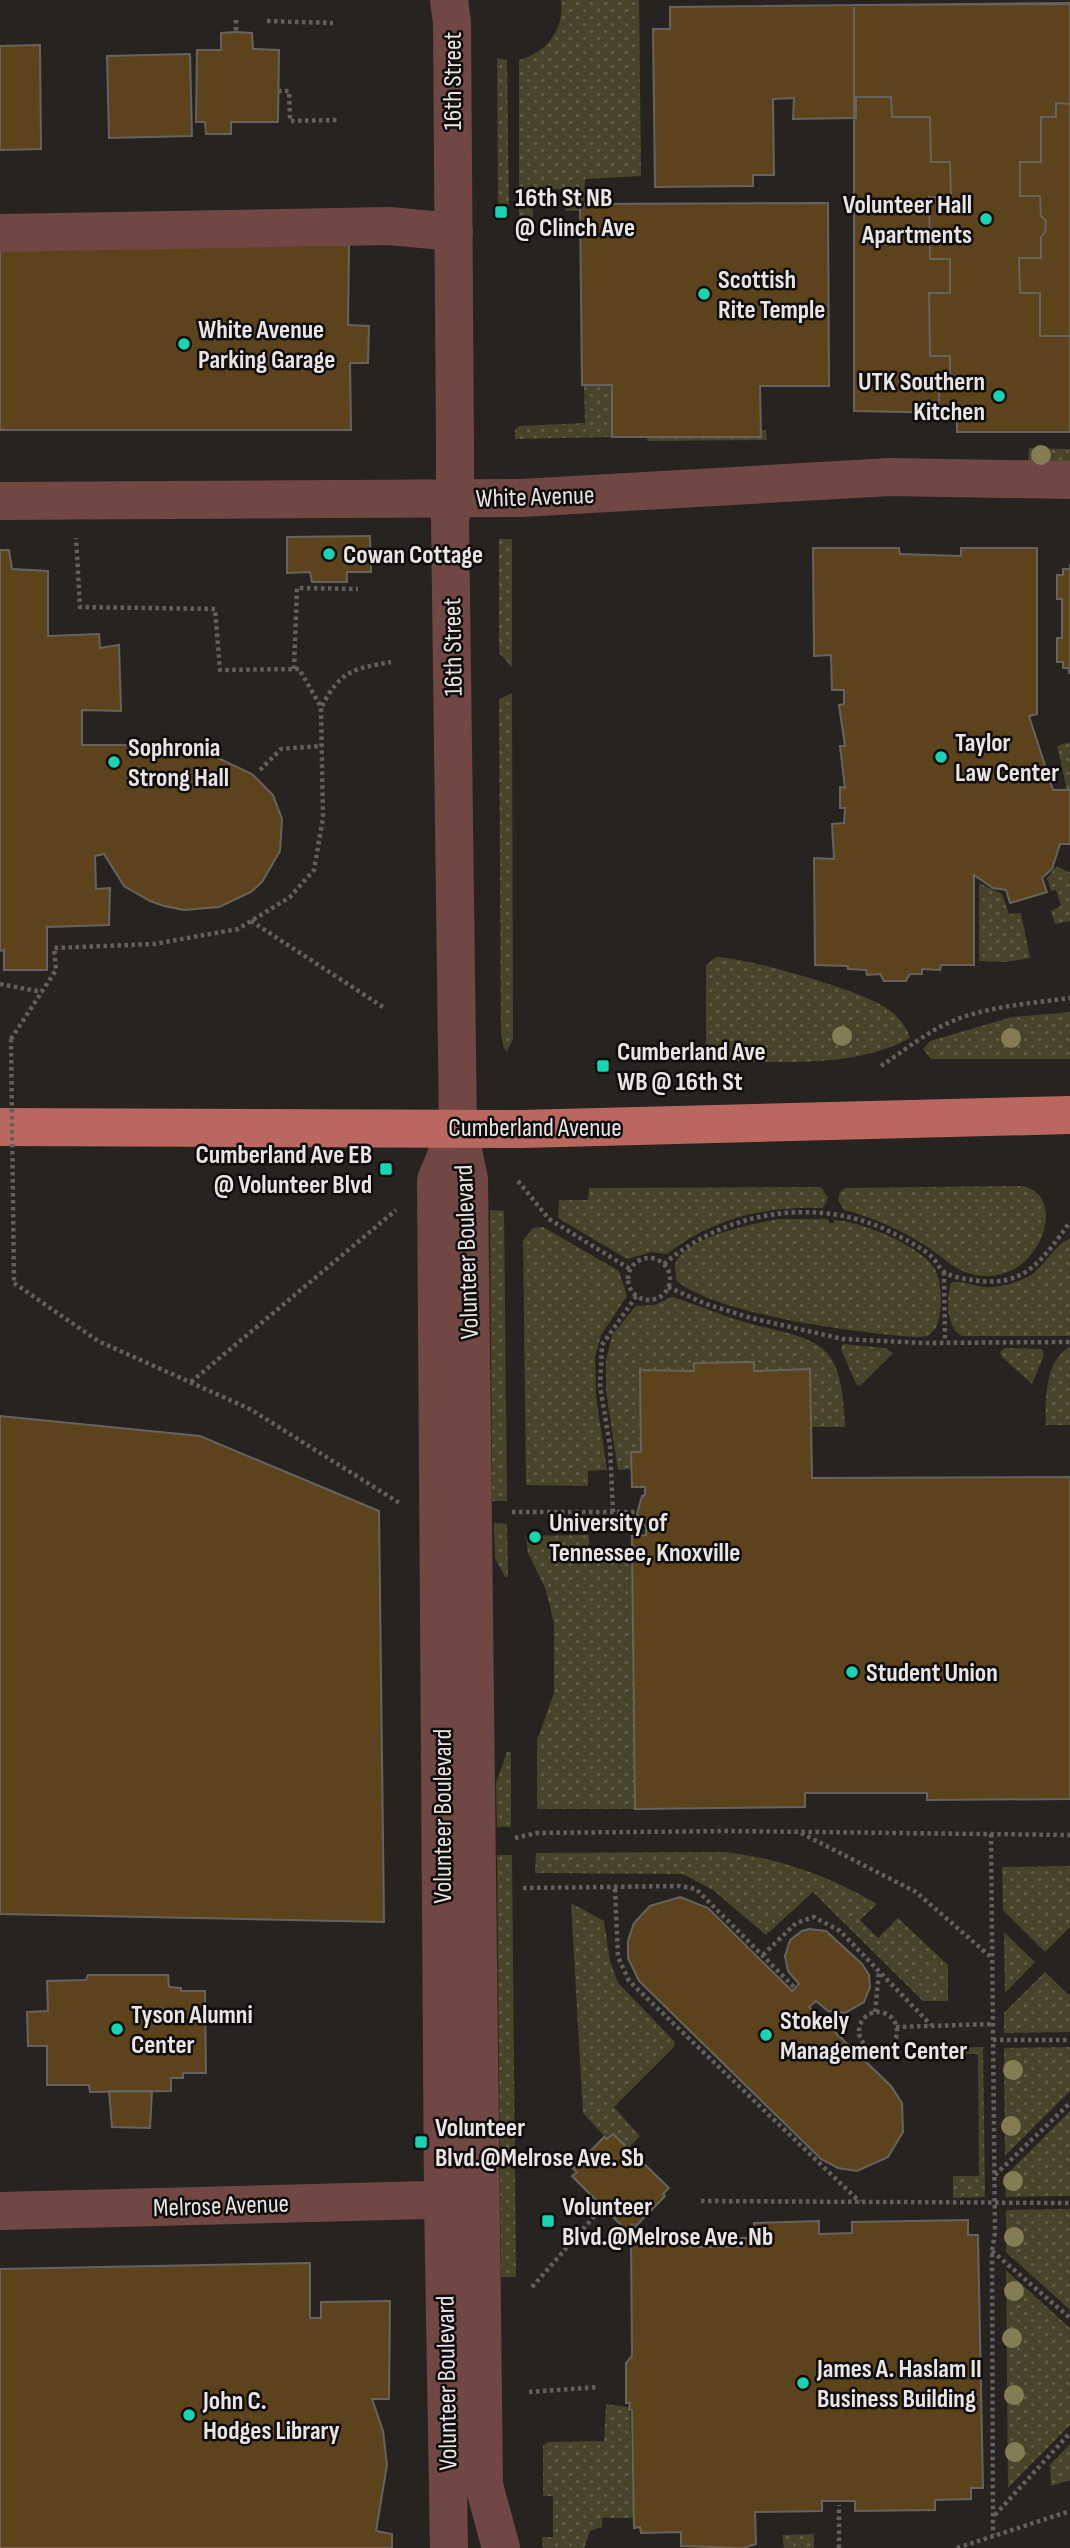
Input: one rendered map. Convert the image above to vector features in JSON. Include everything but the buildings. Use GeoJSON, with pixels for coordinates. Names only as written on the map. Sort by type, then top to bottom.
{"type":"FeatureCollection","features":[{"type":"Feature","properties":{"kind":"main road","name":"Cumberland Avenue"},"geometry":{"type":"LineString","coordinates":[[0,1127],[521,1129],[1070,1115]]}},
{"type":"Feature","properties":{"kind":"street","name":"16th Street"},"geometry":{"type":"LineString","coordinates":[[449,0],[452,23],[454,232],[454,498],[450,519],[458,1127]]}},
{"type":"Feature","properties":{"kind":"street"},"geometry":{"type":"LineString","coordinates":[[0,233],[389,226],[454,232]]}},
{"type":"Feature","properties":{"kind":"street","name":"White Avenue"},"geometry":{"type":"LineString","coordinates":[[0,501],[521,498],[890,477],[1070,480]]}},
{"type":"Feature","properties":{"kind":"street","name":"Volunteer Boulevard"},"geometry":{"type":"LineString","coordinates":[[449,2548],[461,2199],[469,1179],[458,1127]]}},
{"type":"Feature","properties":{"kind":"street","name":"Volunteer Boulevard"},"geometry":{"type":"LineString","coordinates":[[461,2199],[484,2486],[501,2548]]}},
{"type":"Feature","properties":{"kind":"street","name":"Melrose Avenue"},"geometry":{"type":"LineString","coordinates":[[0,2211],[461,2199]]}},
{"type":"Feature","properties":{"kind":"path"},"geometry":{"type":"LineString","coordinates":[[236,20],[236,32]]}},
{"type":"Feature","properties":{"kind":"path"},"geometry":{"type":"LineString","coordinates":[[267,21],[333,23]]}},
{"type":"Feature","properties":{"kind":"path"},"geometry":{"type":"LineString","coordinates":[[278,91],[289,91],[290,121],[338,120]]}},
{"type":"Feature","properties":{"kind":"path"},"geometry":{"type":"LineString","coordinates":[[76,534],[80,607],[215,609],[220,670],[299,669],[321,707],[323,818],[314,870],[290,897],[238,929],[154,944],[54,948],[56,970],[11,1039],[13,1283],[98,1341],[250,1409],[399,1504],[412,1508]]}},
{"type":"Feature","properties":{"kind":"path"},"geometry":{"type":"LineString","coordinates":[[294,669],[297,588],[358,589]]}},
{"type":"Feature","properties":{"kind":"path"},"geometry":{"type":"LineString","coordinates":[[321,707],[333,685],[345,673],[391,662]]}},
{"type":"Feature","properties":{"kind":"path"},"geometry":{"type":"LineString","coordinates":[[260,770],[281,749],[322,747]]}},
{"type":"Feature","properties":{"kind":"path"},"geometry":{"type":"LineString","coordinates":[[251,921],[386,1009]]}},
{"type":"Feature","properties":{"kind":"path"},"geometry":{"type":"LineString","coordinates":[[0,984],[42,992]]}},
{"type":"Feature","properties":{"kind":"path"},"geometry":{"type":"LineString","coordinates":[[881,1066],[937,1028],[955,1020],[995,1009],[1070,998]]}},
{"type":"Feature","properties":{"kind":"path"},"geometry":{"type":"LineString","coordinates":[[518,1181],[550,1219],[630,1269]]}},
{"type":"Feature","properties":{"kind":"path"},"geometry":{"type":"LineString","coordinates":[[191,1382],[396,1210]]}},
{"type":"Feature","properties":{"kind":"path"},"geometry":{"type":"LineString","coordinates":[[664,1264],[682,1249],[714,1230],[776,1214],[840,1214],[891,1232],[933,1258],[944,1272],[945,1342]]}},
{"type":"Feature","properties":{"kind":"path"},"geometry":{"type":"LineString","coordinates":[[944,1272],[984,1282],[999,1282],[1017,1277],[1038,1264],[1070,1222]]}},
{"type":"Feature","properties":{"kind":"path"},"geometry":{"type":"LineString","coordinates":[[648,1257],[664,1264],[669,1273],[668,1287],[653,1300],[637,1295],[629,1282],[630,1269],[635,1263],[648,1257]]}},
{"type":"Feature","properties":{"kind":"path"},"geometry":{"type":"LineString","coordinates":[[668,1287],[706,1304],[751,1318],[843,1339],[1070,1342]]}},
{"type":"Feature","properties":{"kind":"path"},"geometry":{"type":"LineString","coordinates":[[612,1512],[610,1446],[600,1386],[602,1345],[637,1295]]}},
{"type":"Feature","properties":{"kind":"path"},"geometry":{"type":"LineString","coordinates":[[504,1512],[637,1512]]}},
{"type":"Feature","properties":{"kind":"path"},"geometry":{"type":"LineString","coordinates":[[799,1832],[916,1892],[992,1958]]}},
{"type":"Feature","properties":{"kind":"path"},"geometry":{"type":"LineString","coordinates":[[510,1839],[537,1833],[1070,1835]]}},
{"type":"Feature","properties":{"kind":"path"},"geometry":{"type":"LineString","coordinates":[[991,1834],[995,2175],[992,2251],[993,2535]]}},
{"type":"Feature","properties":{"kind":"path"},"geometry":{"type":"LineString","coordinates":[[523,1888],[615,1889],[680,1886],[696,1889],[796,1988]]}},
{"type":"Feature","properties":{"kind":"path"},"geometry":{"type":"LineString","coordinates":[[615,1889],[618,1958],[628,1981],[860,2202]]}},
{"type":"Feature","properties":{"kind":"path"},"geometry":{"type":"LineString","coordinates":[[763,1955],[796,1923],[814,1917],[840,1931],[931,2025]]}},
{"type":"Feature","properties":{"kind":"path"},"geometry":{"type":"LineString","coordinates":[[875,2012],[879,1972]]}},
{"type":"Feature","properties":{"kind":"path"},"geometry":{"type":"LineString","coordinates":[[875,2012],[887,2014],[896,2027],[896,2035],[889,2046],[877,2049],[865,2045],[859,2028],[864,2017],[875,2012]]}},
{"type":"Feature","properties":{"kind":"path"},"geometry":{"type":"LineString","coordinates":[[896,2027],[993,2024]]}},
{"type":"Feature","properties":{"kind":"path"},"geometry":{"type":"LineString","coordinates":[[993,2040],[1070,2040]]}},
{"type":"Feature","properties":{"kind":"path"},"geometry":{"type":"LineString","coordinates":[[995,2175],[1070,2103]]}},
{"type":"Feature","properties":{"kind":"path"},"geometry":{"type":"LineString","coordinates":[[701,2201],[1070,2203]]}},
{"type":"Feature","properties":{"kind":"path"},"geometry":{"type":"LineString","coordinates":[[532,2287],[600,2211]]}},
{"type":"Feature","properties":{"kind":"path"},"geometry":{"type":"LineString","coordinates":[[992,2251],[1070,2318]]}},
{"type":"Feature","properties":{"kind":"path"},"geometry":{"type":"LineString","coordinates":[[529,2392],[599,2387]]}},
{"type":"Feature","properties":{"kind":"path"},"geometry":{"type":"LineString","coordinates":[[994,2516],[1070,2433]]}},
{"type":"Feature","properties":{"kind":"path"},"geometry":{"type":"LineString","coordinates":[[839,2505],[839,2548]]}},
{"type":"Feature","properties":{"kind":"path"},"geometry":{"type":"LineString","coordinates":[[957,2548],[1070,2511]]}},
{"type":"Feature","properties":{"kind":"shaded area"},"geometry":{"type":"Polygon","coordinates":[[[561,0],[639,0],[641,176],[585,179],[584,204],[580,204],[580,211],[566,211],[565,189],[533,189],[533,221],[519,216],[519,60],[538,52],[552,38],[560,21],[561,0]]]}},
{"type":"Feature","properties":{"kind":"shaded area"},"geometry":{"type":"Polygon","coordinates":[[[497,58],[507,60],[509,215],[498,216],[497,58]]]}},
{"type":"Feature","properties":{"kind":"shaded area"},"geometry":{"type":"Polygon","coordinates":[[[584,385],[612,385],[612,437],[515,439],[515,430],[519,426],[585,423],[584,385]]]}},
{"type":"Feature","properties":{"kind":"shaded area"},"geometry":{"type":"Polygon","coordinates":[[[761,430],[766,430],[767,440],[647,441],[648,437],[760,437],[761,430]]]}},
{"type":"Feature","properties":{"kind":"shaded area"},"geometry":{"type":"Polygon","coordinates":[[[1029,448],[1070,449],[1070,462],[1028,462],[1029,448]]]}},
{"type":"Feature","properties":{"kind":"shaded area"},"geometry":{"type":"Polygon","coordinates":[[[499,539],[512,539],[512,667],[499,653],[499,539]]]}},
{"type":"Feature","properties":{"kind":"shaded area"},"geometry":{"type":"Polygon","coordinates":[[[512,693],[513,1039],[507,1052],[503,1046],[501,1032],[499,699],[512,693]]]}},
{"type":"Feature","properties":{"kind":"shaded area"},"geometry":{"type":"Polygon","coordinates":[[[1070,742],[1070,790],[1067,790],[1057,746],[1070,742]]]}},
{"type":"Feature","properties":{"kind":"shaded area"},"geometry":{"type":"Polygon","coordinates":[[[1057,866],[1070,873],[1070,921],[1055,924],[1051,911],[1061,906],[1056,890],[1051,891],[1047,878],[1057,866]]]}},
{"type":"Feature","properties":{"kind":"shaded area"},"geometry":{"type":"Polygon","coordinates":[[[979,883],[1002,894],[1009,914],[1021,913],[1030,958],[1006,962],[979,961],[979,883]]]}},
{"type":"Feature","properties":{"kind":"shaded area"},"geometry":{"type":"Polygon","coordinates":[[[716,957],[776,968],[869,999],[896,1016],[910,1038],[886,1048],[836,1060],[706,1061],[706,965],[716,957]]]}},
{"type":"Feature","properties":{"kind":"shaded area"},"geometry":{"type":"Polygon","coordinates":[[[1070,1012],[1070,1059],[931,1059],[923,1049],[930,1041],[1012,1017],[1070,1012]]]}},
{"type":"Feature","properties":{"kind":"shaded area"},"geometry":{"type":"Polygon","coordinates":[[[1023,1186],[1037,1193],[1044,1205],[1046,1221],[1042,1237],[1033,1253],[1019,1266],[1003,1274],[983,1276],[965,1272],[894,1228],[844,1210],[838,1200],[840,1192],[845,1188],[1023,1186]]]}},
{"type":"Feature","properties":{"kind":"shaded area"},"geometry":{"type":"Polygon","coordinates":[[[821,1187],[828,1198],[823,1208],[781,1209],[741,1217],[703,1231],[667,1254],[652,1252],[627,1259],[558,1218],[559,1200],[588,1200],[589,1188],[821,1187]]]}},
{"type":"Feature","properties":{"kind":"shaded area"},"geometry":{"type":"Polygon","coordinates":[[[490,1210],[504,1211],[507,1501],[492,1501],[490,1210]]]}},
{"type":"Feature","properties":{"kind":"shaded area"},"geometry":{"type":"Polygon","coordinates":[[[778,1219],[828,1219],[829,1223],[834,1223],[834,1220],[845,1221],[887,1235],[914,1249],[932,1265],[938,1278],[941,1305],[936,1328],[928,1336],[919,1337],[792,1321],[724,1304],[677,1281],[676,1262],[695,1244],[723,1232],[778,1219]]]}},
{"type":"Feature","properties":{"kind":"shaded area"},"geometry":{"type":"Polygon","coordinates":[[[543,1227],[619,1271],[627,1296],[601,1335],[595,1357],[596,1397],[607,1470],[588,1471],[588,1486],[526,1485],[523,1240],[533,1228],[543,1227]]]}},
{"type":"Feature","properties":{"kind":"shaded area"},"geometry":{"type":"Polygon","coordinates":[[[1070,1239],[1070,1336],[962,1336],[957,1332],[949,1312],[951,1283],[988,1287],[1021,1280],[1038,1269],[1060,1245],[1070,1239]]]}},
{"type":"Feature","properties":{"kind":"shaded area"},"geometry":{"type":"Polygon","coordinates":[[[672,1297],[744,1322],[809,1340],[822,1348],[832,1359],[839,1375],[845,1427],[811,1427],[810,1369],[754,1371],[754,1362],[694,1371],[640,1370],[641,1452],[631,1452],[631,1469],[618,1470],[606,1391],[606,1361],[612,1335],[636,1306],[654,1305],[672,1297]]]}},
{"type":"Feature","properties":{"kind":"shaded area"},"geometry":{"type":"Polygon","coordinates":[[[843,1344],[885,1348],[893,1353],[860,1386],[856,1384],[841,1349],[843,1344]]]}},
{"type":"Feature","properties":{"kind":"shaded area"},"geometry":{"type":"Polygon","coordinates":[[[1070,1347],[1070,1425],[1046,1425],[1051,1371],[1062,1353],[1070,1347]]]}},
{"type":"Feature","properties":{"kind":"shaded area"},"geometry":{"type":"Polygon","coordinates":[[[1005,1348],[1042,1349],[1044,1355],[1032,1384],[1002,1357],[1000,1352],[1005,1348]]]}},
{"type":"Feature","properties":{"kind":"shaded area"},"geometry":{"type":"Polygon","coordinates":[[[494,1523],[507,1524],[508,1577],[505,1577],[495,1558],[494,1523]]]}},
{"type":"Feature","properties":{"kind":"shaded area"},"geometry":{"type":"Polygon","coordinates":[[[589,1535],[589,1553],[632,1552],[635,1809],[537,1809],[537,1740],[554,1693],[554,1624],[546,1590],[528,1553],[526,1536],[589,1535]]]}},
{"type":"Feature","properties":{"kind":"shaded area"},"geometry":{"type":"Polygon","coordinates":[[[507,1752],[511,1752],[511,1827],[497,1827],[496,1783],[507,1752]]]}},
{"type":"Feature","properties":{"kind":"shaded area"},"geometry":{"type":"Polygon","coordinates":[[[725,1852],[766,1859],[804,1870],[877,1904],[860,1920],[878,1938],[898,1918],[948,1965],[948,2001],[923,2001],[813,1892],[766,1935],[713,1890],[683,1874],[535,1873],[536,1853],[725,1852]]]}},
{"type":"Feature","properties":{"kind":"shaded area"},"geometry":{"type":"Polygon","coordinates":[[[497,1855],[512,1855],[516,2277],[501,2277],[497,1855]]]}},
{"type":"Feature","properties":{"kind":"shaded area"},"geometry":{"type":"Polygon","coordinates":[[[1070,1866],[1070,1927],[1045,1952],[1003,1910],[1002,1867],[1070,1866]]]}},
{"type":"Feature","properties":{"kind":"shaded area"},"geometry":{"type":"Polygon","coordinates":[[[571,1903],[604,1921],[610,1961],[618,1983],[675,2042],[673,2048],[614,2107],[640,2136],[628,2149],[613,2134],[607,2139],[583,2113],[571,1903]]]}},
{"type":"Feature","properties":{"kind":"shaded area"},"geometry":{"type":"Polygon","coordinates":[[[1004,1932],[1035,1962],[1005,1993],[1004,1932]]]}},
{"type":"Feature","properties":{"kind":"shaded area"},"geometry":{"type":"Polygon","coordinates":[[[1045,1972],[1070,1996],[1070,2032],[1004,2033],[1004,2013],[1045,1972]]]}},
{"type":"Feature","properties":{"kind":"shaded area"},"geometry":{"type":"Polygon","coordinates":[[[983,2047],[985,2197],[953,2198],[953,2176],[979,2176],[978,2054],[951,2054],[951,2048],[983,2047]]]}},
{"type":"Feature","properties":{"kind":"shaded area"},"geometry":{"type":"Polygon","coordinates":[[[1070,2047],[1070,2091],[1005,2156],[1004,2048],[1070,2047]]]}},
{"type":"Feature","properties":{"kind":"shaded area"},"geometry":{"type":"Polygon","coordinates":[[[1070,2111],[1070,2196],[1006,2197],[1005,2176],[1070,2111]]]}},
{"type":"Feature","properties":{"kind":"shaded area"},"geometry":{"type":"Polygon","coordinates":[[[1070,2209],[1070,2310],[1006,2252],[1006,2210],[1070,2209]]]}},
{"type":"Feature","properties":{"kind":"shaded area"},"geometry":{"type":"Polygon","coordinates":[[[1006,2270],[1070,2328],[1070,2425],[1008,2488],[1006,2270]]]}},
{"type":"Feature","properties":{"kind":"shaded area"},"geometry":{"type":"Polygon","coordinates":[[[606,2404],[627,2407],[630,2411],[634,2518],[602,2518],[602,2527],[590,2531],[584,2548],[543,2548],[542,2537],[553,2537],[553,2496],[543,2496],[543,2446],[548,2442],[604,2441],[606,2404]]]}},
{"type":"Feature","properties":{"kind":"shaded area"},"geometry":{"type":"Polygon","coordinates":[[[1070,2444],[1070,2480],[1051,2486],[1050,2465],[1070,2444]]]}},
{"type":"Feature","properties":{"kind":"shaded area"},"geometry":{"type":"Polygon","coordinates":[[[814,2534],[814,2548],[784,2548],[782,2535],[814,2534]]]}},
{"type":"Feature","properties":{"kind":"place","name":"16th St NB @ Clinch Ave"},"geometry":{"type":"Point","coordinates":[501,212]}},
{"type":"Feature","properties":{"kind":"place","name":"Volunteer Hall Apartments"},"geometry":{"type":"Point","coordinates":[986,219]}},
{"type":"Feature","properties":{"kind":"place","name":"Scottish Rite Temple"},"geometry":{"type":"Point","coordinates":[704,294]}},
{"type":"Feature","properties":{"kind":"place","name":"White Avenue Parking Garage"},"geometry":{"type":"Point","coordinates":[184,344]}},
{"type":"Feature","properties":{"kind":"place","name":"UTK Southern Kitchen"},"geometry":{"type":"Point","coordinates":[999,396]}},
{"type":"Feature","properties":{"kind":"place","name":"Cowan Cottage"},"geometry":{"type":"Point","coordinates":[329,554]}},
{"type":"Feature","properties":{"kind":"place","name":"Taylor Law Center"},"geometry":{"type":"Point","coordinates":[941,757]}},
{"type":"Feature","properties":{"kind":"place","name":"Sophronia Strong Hall"},"geometry":{"type":"Point","coordinates":[114,762]}},
{"type":"Feature","properties":{"kind":"place","name":"Cumberland Ave WB @ 16th St"},"geometry":{"type":"Point","coordinates":[603,1066]}},
{"type":"Feature","properties":{"kind":"place","name":"Cumberland Ave EB @ Volunteer Blvd"},"geometry":{"type":"Point","coordinates":[386,1169]}},
{"type":"Feature","properties":{"kind":"place","name":"University of Tennessee, Knoxville"},"geometry":{"type":"Point","coordinates":[535,1537]}},
{"type":"Feature","properties":{"kind":"place","name":"Student Union"},"geometry":{"type":"Point","coordinates":[852,1672]}},
{"type":"Feature","properties":{"kind":"place","name":"Tyson Alumni Center"},"geometry":{"type":"Point","coordinates":[117,2029]}},
{"type":"Feature","properties":{"kind":"place","name":"Stokely Management Center"},"geometry":{"type":"Point","coordinates":[766,2035]}},
{"type":"Feature","properties":{"kind":"place","name":"Volunteer Blvd.@Melrose Ave. Sb"},"geometry":{"type":"Point","coordinates":[421,2142]}},
{"type":"Feature","properties":{"kind":"place","name":"Volunteer Blvd.@Melrose Ave. Nb"},"geometry":{"type":"Point","coordinates":[548,2221]}},
{"type":"Feature","properties":{"kind":"place","name":"James A. Haslam II Business Building"},"geometry":{"type":"Point","coordinates":[803,2383]}},
{"type":"Feature","properties":{"kind":"place","name":"John C. Hodges Library"},"geometry":{"type":"Point","coordinates":[189,2415]}}]}
